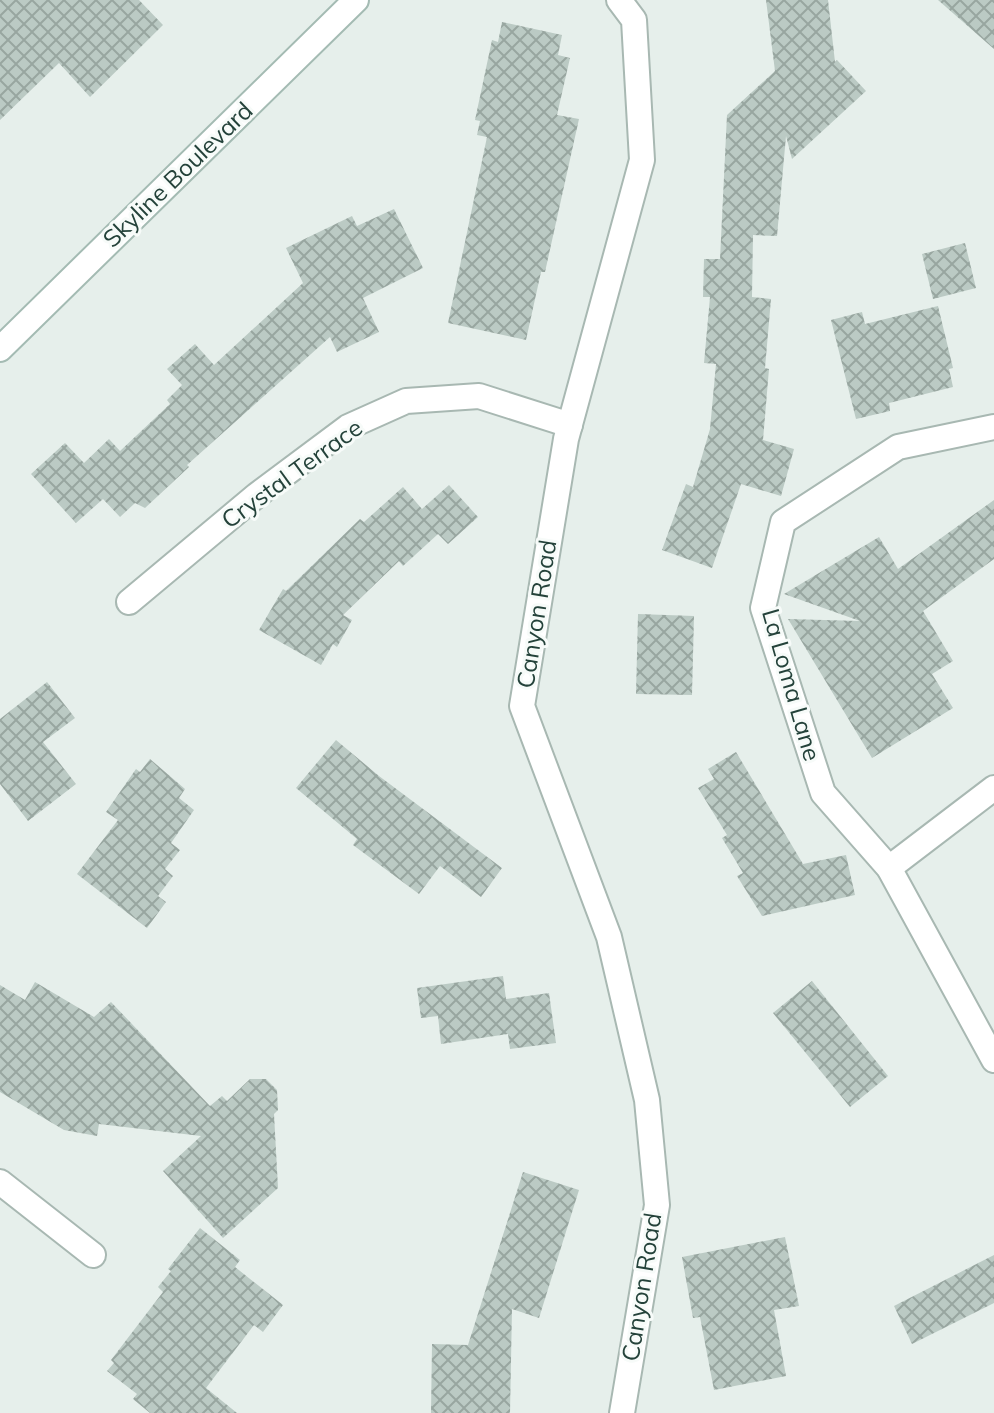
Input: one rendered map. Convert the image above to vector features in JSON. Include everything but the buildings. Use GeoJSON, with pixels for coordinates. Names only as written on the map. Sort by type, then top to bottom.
{"type":"FeatureCollection","features":[{"type":"Feature","properties":{"kind":"street","name":"Skyline Boulevard"},"geometry":{"type":"LineString","coordinates":[[0,349],[356,0]]}},
{"type":"Feature","properties":{"kind":"street","name":"Canyon Road"},"geometry":{"type":"LineString","coordinates":[[619,0],[634,20],[642,160],[570,425],[522,706],[609,937],[647,1100],[657,1205],[622,1413]]}},
{"type":"Feature","properties":{"kind":"street","name":"Crystal Terrace"},"geometry":{"type":"LineString","coordinates":[[129,602],[257,495],[348,427],[406,401],[479,396],[570,425]]}},
{"type":"Feature","properties":{"kind":"street","name":"La Loma Lane"},"geometry":{"type":"LineString","coordinates":[[994,427],[898,447],[783,522],[763,608],[823,793],[889,868],[994,1060]]}},
{"type":"Feature","properties":{"kind":"street"},"geometry":{"type":"LineString","coordinates":[[889,868],[994,788]]}},
{"type":"Feature","properties":{"kind":"street"},"geometry":{"type":"LineString","coordinates":[[0,1182],[93,1255]]}}]}
